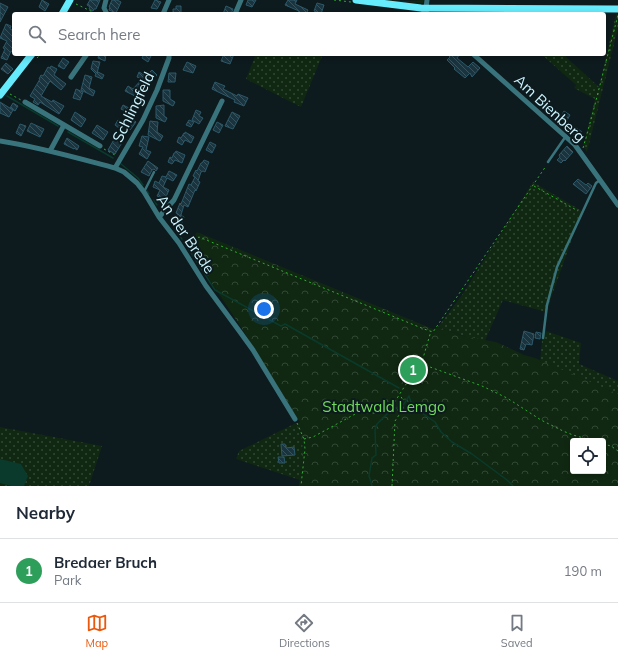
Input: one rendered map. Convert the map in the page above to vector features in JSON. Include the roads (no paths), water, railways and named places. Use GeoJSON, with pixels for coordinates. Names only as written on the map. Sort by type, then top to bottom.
{"type":"FeatureCollection","features":[{"type":"Feature","properties":{"kind":"main road"},"geometry":{"type":"LineString","coordinates":[[63,12],[69,0]]}},
{"type":"Feature","properties":{"kind":"main road"},"geometry":{"type":"LineString","coordinates":[[356,0],[425,10],[618,10]]}},
{"type":"Feature","properties":{"kind":"main road"},"geometry":{"type":"LineString","coordinates":[[2,93],[30,56]]}},
{"type":"Feature","properties":{"kind":"street"},"geometry":{"type":"LineString","coordinates":[[106,0],[104,8],[106,12]]}},
{"type":"Feature","properties":{"kind":"street"},"geometry":{"type":"LineString","coordinates":[[164,12],[169,0]]}},
{"type":"Feature","properties":{"kind":"street"},"geometry":{"type":"LineString","coordinates":[[236,12],[241,0]]}},
{"type":"Feature","properties":{"kind":"street"},"geometry":{"type":"LineString","coordinates":[[425,10],[427,0]]}},
{"type":"Feature","properties":{"kind":"street"},"geometry":{"type":"LineString","coordinates":[[71,77],[86,56]]}},
{"type":"Feature","properties":{"kind":"street","name":"Schlingfeld"},"geometry":{"type":"LineString","coordinates":[[115,168],[143,120],[157,90],[169,56]]}},
{"type":"Feature","properties":{"kind":"street","name":"Am Bienberg"},"geometry":{"type":"LineString","coordinates":[[475,56],[575,145],[618,205]]}},
{"type":"Feature","properties":{"kind":"street"},"geometry":{"type":"LineString","coordinates":[[159,218],[174,200],[222,101]]}},
{"type":"Feature","properties":{"kind":"street"},"geometry":{"type":"LineString","coordinates":[[25,102],[100,146]]}},
{"type":"Feature","properties":{"kind":"street"},"geometry":{"type":"LineString","coordinates":[[50,151],[64,125]]}},
{"type":"Feature","properties":{"kind":"street","name":"An der Brede"},"geometry":{"type":"LineString","coordinates":[[0,141],[50,151],[115,168],[124,172],[137,183],[159,218],[182,247],[206,286],[253,350],[295,419]]}},
{"type":"Feature","properties":{"kind":"lane"},"geometry":{"type":"LineString","coordinates":[[548,162],[566,136]]}},
{"type":"Feature","properties":{"kind":"lane"},"geometry":{"type":"LineString","coordinates":[[144,192],[154,172]]}},
{"type":"Feature","properties":{"kind":"lane"},"geometry":{"type":"LineString","coordinates":[[543,338],[547,305],[558,267],[596,183],[600,180]]}},
{"type":"Feature","properties":{"kind":"waterway"},"geometry":{"type":"LineString","coordinates":[[7,96],[58,126]]}},
{"type":"Feature","properties":{"kind":"waterway"},"geometry":{"type":"LineString","coordinates":[[68,132],[113,158]]}},
{"type":"Feature","properties":{"kind":"waterway"},"geometry":{"type":"LineString","coordinates":[[121,164],[138,178],[143,185]]}},
{"type":"Feature","properties":{"kind":"waterway"},"geometry":{"type":"LineString","coordinates":[[154,200],[157,205]]}},
{"type":"Feature","properties":{"kind":"waterway"},"geometry":{"type":"LineString","coordinates":[[178,234],[182,239]]}},
{"type":"Feature","properties":{"kind":"waterway"},"geometry":{"type":"LineString","coordinates":[[186,245],[215,290],[281,326],[285,324],[399,388]]}},
{"type":"Feature","properties":{"kind":"waterway"},"geometry":{"type":"LineString","coordinates":[[409,396],[411,402],[417,405],[422,413],[435,422],[441,432],[452,442],[472,454],[513,486]]}},
{"type":"Feature","properties":{"kind":"waterway"},"geometry":{"type":"LineString","coordinates":[[372,486],[369,476],[372,458],[376,455],[375,430],[377,424],[391,410],[403,405],[409,396]]}},
{"type":"Feature","properties":{"kind":"place","name":"Bredaer Bruch"},"geometry":{"type":"Point","coordinates":[413,370]}},
{"type":"Feature","properties":{"kind":"park label","name":"Stadtwald Lemgo"},"geometry":{"type":"Point","coordinates":[384,406]}}]}
